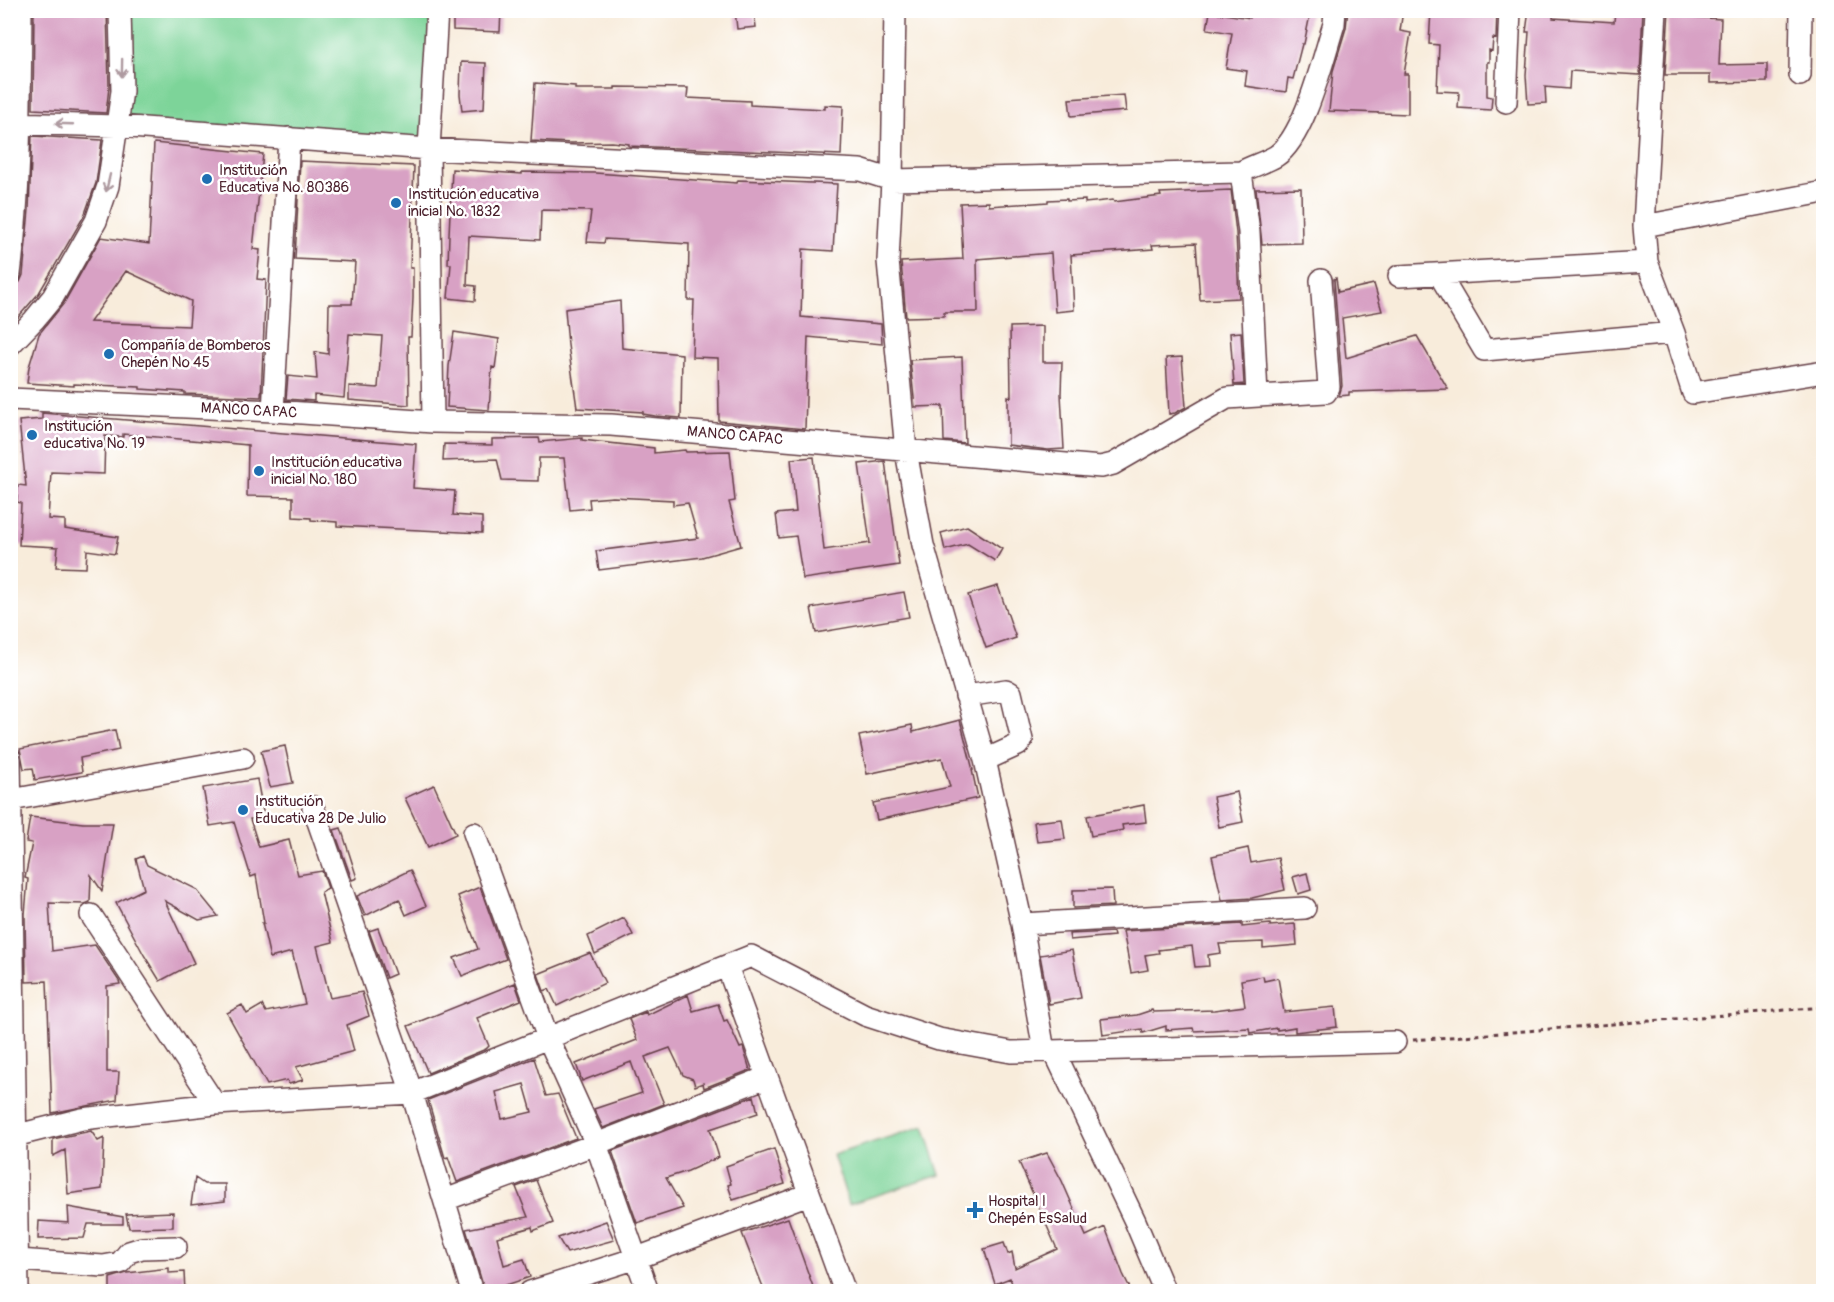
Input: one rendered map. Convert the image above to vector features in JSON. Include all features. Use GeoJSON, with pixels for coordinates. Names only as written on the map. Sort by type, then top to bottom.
{"type":"FeatureCollection","features":[{"type":"Feature","properties":{"kind":"street"},"geometry":{"type":"LineString","coordinates":[[10,274],[16,229],[15,123],[21,10]]}},
{"type":"Feature","properties":{"kind":"street"},"geometry":{"type":"LineString","coordinates":[[10,345],[53,297],[96,221],[108,186],[122,91],[120,10]]}},
{"type":"Feature","properties":{"kind":"street"},"geometry":{"type":"LineString","coordinates":[[433,422],[429,149],[437,10]]}},
{"type":"Feature","properties":{"kind":"street"},"geometry":{"type":"LineString","coordinates":[[895,10],[888,261],[906,451],[923,545],[985,759],[1049,1051],[1135,1221],[1165,1292]]}},
{"type":"Feature","properties":{"kind":"street"},"geometry":{"type":"LineString","coordinates":[[15,123],[117,126],[429,149],[860,170],[892,180],[1242,172],[1276,156],[1287,146],[1302,123],[1334,24],[1335,10]]}},
{"type":"Feature","properties":{"kind":"street"},"geometry":{"type":"LineString","coordinates":[[1506,102],[1510,10]]}},
{"type":"Feature","properties":{"kind":"street"},"geometry":{"type":"LineString","coordinates":[[1656,10],[1644,226],[1647,262],[1674,333],[1693,393],[1824,372]]}},
{"type":"Feature","properties":{"kind":"street"},"geometry":{"type":"LineString","coordinates":[[1800,75],[1801,10]]}},
{"type":"Feature","properties":{"kind":"street"},"geometry":{"type":"LineString","coordinates":[[273,411],[289,138]]}},
{"type":"Feature","properties":{"kind":"street"},"geometry":{"type":"LineString","coordinates":[[1242,172],[1249,232],[1257,395]]}},
{"type":"Feature","properties":{"kind":"street"},"geometry":{"type":"LineString","coordinates":[[1644,226],[1824,192]]}},
{"type":"Feature","properties":{"kind":"street"},"geometry":{"type":"LineString","coordinates":[[1400,276],[1647,262]]}},
{"type":"Feature","properties":{"kind":"street"},"geometry":{"type":"LineString","coordinates":[[1438,273],[1484,350],[1674,333]]}},
{"type":"Feature","properties":{"kind":"street","name":"MANCO CAPAC"},"geometry":{"type":"LineString","coordinates":[[10,399],[273,411],[433,422],[611,425],[1101,467],[1113,464],[1227,398],[1326,392],[1328,390],[1321,280]]}},
{"type":"Feature","properties":{"kind":"street"},"geometry":{"type":"LineString","coordinates":[[966,696],[1006,690],[1011,693],[1022,740],[1018,745],[985,759]]}},
{"type":"Feature","properties":{"kind":"street"},"geometry":{"type":"LineString","coordinates":[[10,758],[13,1137],[18,1292]]}},
{"type":"Feature","properties":{"kind":"street"},"geometry":{"type":"LineString","coordinates":[[11,800],[243,758]]}},
{"type":"Feature","properties":{"kind":"street"},"geometry":{"type":"LineString","coordinates":[[313,807],[412,1093],[472,1292]]}},
{"type":"Feature","properties":{"kind":"street"},"geometry":{"type":"LineString","coordinates":[[474,833],[548,1038],[596,1144],[648,1292]]}},
{"type":"Feature","properties":{"kind":"street"},"geometry":{"type":"LineString","coordinates":[[1022,924],[1305,908]]}},
{"type":"Feature","properties":{"kind":"street"},"geometry":{"type":"LineString","coordinates":[[91,915],[215,1104]]}},
{"type":"Feature","properties":{"kind":"street"},"geometry":{"type":"LineString","coordinates":[[13,1137],[82,1119],[215,1104],[412,1093],[751,956],[865,1015],[939,1039],[1011,1053],[1395,1042]]}},
{"type":"Feature","properties":{"kind":"street"},"geometry":{"type":"LineString","coordinates":[[727,966],[845,1292]]}},
{"type":"Feature","properties":{"kind":"street"},"geometry":{"type":"LineString","coordinates":[[445,1200],[767,1077]]}},
{"type":"Feature","properties":{"kind":"street"},"geometry":{"type":"LineString","coordinates":[[530,1292],[637,1258],[809,1194]]}},
{"type":"Feature","properties":{"kind":"street"},"geometry":{"type":"LineString","coordinates":[[18,1260],[103,1266],[120,1263],[129,1252],[142,1248],[176,1247]]}},
{"type":"Feature","properties":{"kind":"path"},"geometry":{"type":"LineString","coordinates":[[1395,1042],[1824,1007]]}},
{"type":"Feature","properties":{"kind":"green space"},"geometry":{"type":"Polygon","coordinates":[[[120,11],[437,11],[429,149],[117,126],[120,11]]]}},
{"type":"Feature","properties":{"kind":"green space"},"geometry":{"type":"Polygon","coordinates":[[[924,1126],[940,1175],[849,1204],[833,1155],[924,1126]]]}},
{"type":"Feature","properties":{"kind":"building"},"geometry":{"type":"Polygon","coordinates":[[[34,10],[107,10],[109,87],[106,113],[33,109],[34,10]]]}},
{"type":"Feature","properties":{"kind":"building"},"geometry":{"type":"Polygon","coordinates":[[[453,10],[501,10],[500,32],[453,30],[453,10]]]}},
{"type":"Feature","properties":{"kind":"building"},"geometry":{"type":"Polygon","coordinates":[[[735,10],[754,10],[756,27],[737,29],[735,10]]]}},
{"type":"Feature","properties":{"kind":"building"},"geometry":{"type":"Polygon","coordinates":[[[1251,10],[1311,10],[1304,44],[1302,44],[1293,79],[1288,78],[1286,92],[1245,86],[1247,71],[1226,68],[1232,33],[1207,29],[1210,12],[1250,18],[1251,10]]]}},
{"type":"Feature","properties":{"kind":"building"},"geometry":{"type":"Polygon","coordinates":[[[1348,10],[1403,10],[1400,31],[1411,33],[1404,74],[1408,74],[1408,114],[1329,111],[1333,71],[1346,28],[1348,10]]]}},
{"type":"Feature","properties":{"kind":"building"},"geometry":{"type":"Polygon","coordinates":[[[1431,10],[1497,10],[1496,39],[1493,38],[1492,51],[1489,50],[1489,62],[1487,62],[1487,96],[1492,97],[1491,110],[1458,108],[1459,92],[1437,91],[1439,45],[1429,44],[1431,10]]]}},
{"type":"Feature","properties":{"kind":"building"},"geometry":{"type":"Polygon","coordinates":[[[1529,10],[1553,10],[1553,18],[1614,22],[1615,10],[1643,10],[1640,75],[1570,71],[1569,89],[1545,87],[1546,103],[1528,104],[1526,75],[1529,32],[1526,32],[1529,10]]]}},
{"type":"Feature","properties":{"kind":"building"},"geometry":{"type":"Polygon","coordinates":[[[1669,10],[1693,10],[1692,17],[1721,19],[1719,65],[1767,64],[1767,82],[1710,83],[1710,75],[1665,75],[1669,10]]]}},
{"type":"Feature","properties":{"kind":"building"},"geometry":{"type":"Polygon","coordinates":[[[461,62],[486,63],[484,109],[462,111],[461,62]]]}},
{"type":"Feature","properties":{"kind":"building"},"geometry":{"type":"Polygon","coordinates":[[[535,83],[575,86],[575,89],[688,88],[687,98],[750,101],[750,105],[825,109],[825,105],[843,106],[841,155],[629,146],[629,144],[612,142],[531,141],[535,83]]]}},
{"type":"Feature","properties":{"kind":"building"},"geometry":{"type":"Polygon","coordinates":[[[1124,95],[1126,111],[1071,116],[1069,99],[1124,95]]]}},
{"type":"Feature","properties":{"kind":"building"},"geometry":{"type":"Polygon","coordinates":[[[32,136],[102,140],[96,183],[84,216],[39,293],[13,323],[12,286],[20,282],[23,275],[32,136]]]}},
{"type":"Feature","properties":{"kind":"building"},"geometry":{"type":"Polygon","coordinates":[[[154,143],[263,154],[253,249],[260,250],[257,279],[266,280],[261,397],[185,394],[185,392],[140,389],[140,387],[27,383],[29,367],[39,334],[64,303],[101,237],[149,244],[154,143]],[[126,271],[90,322],[189,326],[191,301],[126,271]]]}},
{"type":"Feature","properties":{"kind":"building"},"geometry":{"type":"Polygon","coordinates":[[[300,161],[414,166],[410,268],[413,268],[413,298],[411,337],[408,337],[409,405],[349,400],[349,386],[378,388],[382,336],[349,334],[344,398],[314,395],[314,401],[286,399],[288,376],[317,379],[315,352],[328,354],[329,304],[352,304],[355,262],[295,259],[300,161]]]}},
{"type":"Feature","properties":{"kind":"building"},"geometry":{"type":"Polygon","coordinates":[[[452,169],[522,174],[522,172],[595,173],[737,183],[738,180],[837,184],[833,251],[803,249],[801,317],[881,324],[882,344],[808,337],[805,429],[719,421],[718,358],[692,357],[694,300],[688,300],[689,244],[605,239],[604,243],[587,242],[591,211],[541,210],[540,240],[469,236],[467,285],[476,286],[475,301],[448,298],[451,264],[448,264],[452,169]]]}},
{"type":"Feature","properties":{"kind":"building"},"geometry":{"type":"Polygon","coordinates":[[[1301,188],[1302,243],[1262,244],[1256,189],[1301,188]]]}},
{"type":"Feature","properties":{"kind":"building"},"geometry":{"type":"Polygon","coordinates":[[[1231,190],[1236,233],[1239,298],[1200,300],[1196,243],[1152,245],[1153,249],[1071,255],[1074,310],[1055,312],[1051,253],[977,259],[978,312],[944,312],[944,316],[906,317],[901,262],[963,259],[960,203],[989,202],[989,206],[1067,199],[1067,201],[1085,200],[1085,203],[1113,200],[1114,202],[1161,196],[1160,193],[1231,190]]]}},
{"type":"Feature","properties":{"kind":"building"},"geometry":{"type":"Polygon","coordinates":[[[1336,278],[1338,292],[1374,284],[1382,311],[1342,318],[1346,358],[1417,336],[1448,389],[1349,392],[1349,395],[1339,396],[1342,386],[1334,279],[1336,278]]]}},
{"type":"Feature","properties":{"kind":"building"},"geometry":{"type":"Polygon","coordinates":[[[620,301],[622,348],[682,354],[681,418],[655,416],[643,414],[643,412],[577,408],[565,309],[620,301]]]}},
{"type":"Feature","properties":{"kind":"building"},"geometry":{"type":"Polygon","coordinates":[[[1043,326],[1043,362],[1062,362],[1064,449],[1048,450],[1008,445],[1008,396],[1011,397],[1010,327],[1043,326]]]}},
{"type":"Feature","properties":{"kind":"building"},"geometry":{"type":"Polygon","coordinates":[[[454,332],[499,339],[495,368],[492,367],[489,410],[447,407],[449,366],[454,332]]]}},
{"type":"Feature","properties":{"kind":"building"},"geometry":{"type":"Polygon","coordinates":[[[1241,332],[1244,384],[1234,385],[1230,333],[1241,332]]]}},
{"type":"Feature","properties":{"kind":"building"},"geometry":{"type":"Polygon","coordinates":[[[962,357],[965,443],[944,441],[943,406],[915,407],[910,360],[962,357]]]}},
{"type":"Feature","properties":{"kind":"building"},"geometry":{"type":"Polygon","coordinates":[[[1182,357],[1186,407],[1169,414],[1166,358],[1182,357]]]}},
{"type":"Feature","properties":{"kind":"building"},"geometry":{"type":"Polygon","coordinates":[[[42,413],[416,444],[413,488],[455,491],[453,515],[482,517],[482,533],[337,526],[337,522],[293,517],[293,497],[247,496],[248,445],[123,434],[123,437],[105,436],[104,474],[51,472],[48,519],[65,520],[65,529],[118,537],[115,554],[87,550],[86,568],[56,567],[58,547],[19,545],[21,503],[17,502],[18,485],[26,486],[19,421],[42,419],[42,413]]]}},
{"type":"Feature","properties":{"kind":"building"},"geometry":{"type":"Polygon","coordinates":[[[539,438],[540,442],[582,438],[582,440],[654,448],[654,453],[685,450],[686,452],[730,451],[735,501],[729,502],[741,546],[702,557],[599,570],[596,551],[698,538],[688,503],[673,505],[673,500],[613,497],[589,499],[590,508],[570,510],[564,458],[539,458],[538,481],[502,480],[497,459],[443,461],[444,444],[492,445],[492,439],[539,438]]]}},
{"type":"Feature","properties":{"kind":"building"},"geometry":{"type":"Polygon","coordinates":[[[814,457],[824,550],[870,543],[859,464],[885,461],[899,565],[803,579],[796,536],[779,538],[776,514],[796,512],[791,459],[814,457]]]}},
{"type":"Feature","properties":{"kind":"building"},"geometry":{"type":"Polygon","coordinates":[[[967,526],[1002,549],[995,561],[968,544],[945,550],[941,533],[967,526]]]}},
{"type":"Feature","properties":{"kind":"building"},"geometry":{"type":"Polygon","coordinates":[[[998,586],[1016,638],[986,648],[968,595],[998,586]]]}},
{"type":"Feature","properties":{"kind":"building"},"geometry":{"type":"Polygon","coordinates":[[[904,592],[909,617],[816,633],[811,608],[904,592]]]}},
{"type":"Feature","properties":{"kind":"building"},"geometry":{"type":"Polygon","coordinates":[[[960,720],[978,798],[877,820],[873,803],[950,787],[942,758],[867,774],[859,736],[912,725],[913,732],[960,720]]]}},
{"type":"Feature","properties":{"kind":"building"},"geometry":{"type":"Polygon","coordinates":[[[115,730],[119,750],[80,758],[82,772],[35,780],[33,768],[24,769],[20,749],[115,730]]]}},
{"type":"Feature","properties":{"kind":"building"},"geometry":{"type":"Polygon","coordinates":[[[285,746],[293,783],[270,787],[261,751],[285,746]]]}},
{"type":"Feature","properties":{"kind":"building"},"geometry":{"type":"Polygon","coordinates":[[[257,779],[264,817],[250,819],[259,847],[289,840],[298,875],[322,871],[328,888],[321,892],[333,942],[317,946],[330,998],[362,992],[369,1016],[347,1025],[354,1051],[296,1067],[303,1080],[289,1084],[287,1080],[267,1085],[227,1013],[242,1005],[247,1014],[262,1005],[266,1012],[305,1004],[292,952],[270,958],[262,923],[264,923],[256,875],[251,877],[234,822],[210,826],[203,788],[257,779]]]}},
{"type":"Feature","properties":{"kind":"building"},"geometry":{"type":"Polygon","coordinates":[[[434,785],[456,834],[428,847],[405,798],[434,785]]]}},
{"type":"Feature","properties":{"kind":"building"},"geometry":{"type":"Polygon","coordinates":[[[1237,792],[1243,822],[1219,827],[1213,797],[1237,792]]]}},
{"type":"Feature","properties":{"kind":"building"},"geometry":{"type":"Polygon","coordinates":[[[1144,805],[1146,822],[1122,825],[1123,830],[1091,836],[1087,816],[1144,805]]]}},
{"type":"Feature","properties":{"kind":"building"},"geometry":{"type":"Polygon","coordinates":[[[30,817],[83,823],[113,823],[102,891],[91,875],[90,902],[85,904],[49,903],[52,951],[95,945],[119,981],[120,984],[107,986],[107,1072],[119,1072],[117,1100],[52,1113],[47,981],[26,982],[25,914],[28,879],[25,878],[32,843],[26,842],[30,817]]]}},
{"type":"Feature","properties":{"kind":"building"},"geometry":{"type":"Polygon","coordinates":[[[1062,819],[1065,839],[1037,842],[1034,822],[1062,819]]]}},
{"type":"Feature","properties":{"kind":"building"},"geometry":{"type":"Polygon","coordinates":[[[341,828],[357,878],[352,880],[334,830],[341,828]]]}},
{"type":"Feature","properties":{"kind":"building"},"geometry":{"type":"Polygon","coordinates":[[[1248,848],[1251,863],[1278,858],[1285,890],[1252,898],[1222,900],[1212,856],[1248,848]]]}},
{"type":"Feature","properties":{"kind":"building"},"geometry":{"type":"Polygon","coordinates":[[[143,856],[147,865],[196,889],[218,916],[199,920],[165,901],[194,963],[160,981],[116,903],[144,889],[136,859],[143,856]]]}},
{"type":"Feature","properties":{"kind":"building"},"geometry":{"type":"Polygon","coordinates":[[[410,870],[426,906],[406,915],[399,899],[365,916],[357,896],[410,870]]]}},
{"type":"Feature","properties":{"kind":"building"},"geometry":{"type":"Polygon","coordinates":[[[1307,873],[1311,890],[1298,894],[1293,877],[1307,873]]]}},
{"type":"Feature","properties":{"kind":"building"},"geometry":{"type":"Polygon","coordinates":[[[480,887],[506,959],[462,976],[454,958],[478,949],[458,896],[480,887]]]}},
{"type":"Feature","properties":{"kind":"building"},"geometry":{"type":"Polygon","coordinates":[[[1112,889],[1113,906],[1073,908],[1073,890],[1112,889]]]}},
{"type":"Feature","properties":{"kind":"building"},"geometry":{"type":"Polygon","coordinates":[[[624,918],[633,935],[595,954],[588,936],[624,918]]]}},
{"type":"Feature","properties":{"kind":"building"},"geometry":{"type":"Polygon","coordinates":[[[1242,924],[1242,927],[1295,924],[1297,945],[1263,948],[1263,942],[1219,944],[1221,953],[1208,955],[1209,966],[1195,967],[1192,946],[1158,950],[1159,953],[1145,955],[1148,970],[1131,973],[1123,931],[1242,924]]]}},
{"type":"Feature","properties":{"kind":"building"},"geometry":{"type":"Polygon","coordinates":[[[378,928],[395,974],[386,978],[369,931],[378,928]]]}},
{"type":"Feature","properties":{"kind":"building"},"geometry":{"type":"Polygon","coordinates":[[[1113,932],[1114,936],[1070,940],[1069,934],[1113,932]]]}},
{"type":"Feature","properties":{"kind":"building"},"geometry":{"type":"Polygon","coordinates":[[[1072,950],[1081,998],[1049,1004],[1040,955],[1072,950]]]}},
{"type":"Feature","properties":{"kind":"building"},"geometry":{"type":"Polygon","coordinates":[[[590,953],[605,983],[557,1006],[549,989],[544,991],[538,974],[590,953]]]}},
{"type":"Feature","properties":{"kind":"building"},"geometry":{"type":"Polygon","coordinates":[[[1263,976],[1264,981],[1278,978],[1284,1012],[1335,1007],[1337,1027],[1295,1032],[1295,1027],[1277,1030],[1277,1028],[1250,1033],[1249,1028],[1194,1031],[1193,1028],[1166,1030],[1166,1026],[1143,1033],[1142,1029],[1103,1035],[1101,1019],[1137,1015],[1152,1010],[1153,1012],[1214,1010],[1245,1006],[1241,980],[1263,976]]]}},
{"type":"Feature","properties":{"kind":"building"},"geometry":{"type":"Polygon","coordinates":[[[515,983],[521,1000],[477,1018],[489,1046],[428,1073],[408,1026],[515,983]]]}},
{"type":"Feature","properties":{"kind":"building"},"geometry":{"type":"Polygon","coordinates":[[[688,995],[693,1011],[718,1004],[724,1021],[727,1020],[740,1048],[743,1047],[750,1070],[704,1088],[703,1083],[695,1086],[693,1079],[683,1075],[670,1048],[645,1057],[664,1104],[603,1128],[594,1109],[642,1093],[631,1062],[582,1081],[576,1064],[637,1040],[629,1019],[646,1012],[647,1015],[688,995]]]}},
{"type":"Feature","properties":{"kind":"building"},"geometry":{"type":"Polygon","coordinates":[[[534,1058],[546,1096],[558,1094],[576,1138],[457,1182],[448,1157],[445,1158],[428,1100],[534,1058]],[[524,1084],[496,1092],[502,1119],[532,1112],[524,1084]]]}},
{"type":"Feature","properties":{"kind":"building"},"geometry":{"type":"Polygon","coordinates":[[[754,1096],[758,1113],[710,1129],[719,1157],[666,1178],[683,1208],[637,1223],[612,1151],[754,1096]]]}},
{"type":"Feature","properties":{"kind":"building"},"geometry":{"type":"Polygon","coordinates":[[[91,1131],[98,1141],[104,1138],[102,1189],[68,1194],[65,1150],[53,1156],[53,1139],[91,1131]]]}},
{"type":"Feature","properties":{"kind":"building"},"geometry":{"type":"Polygon","coordinates":[[[774,1149],[785,1184],[733,1200],[728,1185],[731,1184],[726,1166],[774,1149]]]}},
{"type":"Feature","properties":{"kind":"building"},"geometry":{"type":"Polygon","coordinates":[[[1047,1153],[1086,1236],[1105,1227],[1132,1292],[1015,1292],[1010,1278],[995,1284],[984,1249],[1004,1243],[1008,1254],[1012,1252],[1015,1268],[1057,1249],[1019,1162],[1047,1153]]]}},
{"type":"Feature","properties":{"kind":"building"},"geometry":{"type":"Polygon","coordinates":[[[195,1178],[204,1184],[225,1184],[225,1201],[191,1205],[195,1178]]]}},
{"type":"Feature","properties":{"kind":"building"},"geometry":{"type":"Polygon","coordinates":[[[536,1180],[553,1223],[533,1231],[532,1227],[497,1237],[504,1265],[524,1259],[530,1277],[485,1292],[466,1229],[528,1217],[516,1187],[536,1180]]]}},
{"type":"Feature","properties":{"kind":"building"},"geometry":{"type":"Polygon","coordinates":[[[68,1207],[123,1217],[123,1224],[88,1224],[84,1238],[38,1239],[39,1221],[69,1223],[68,1207]]]}},
{"type":"Feature","properties":{"kind":"building"},"geometry":{"type":"Polygon","coordinates":[[[173,1212],[173,1227],[129,1228],[126,1214],[173,1212]]]}},
{"type":"Feature","properties":{"kind":"building"},"geometry":{"type":"Polygon","coordinates":[[[788,1218],[815,1292],[765,1292],[742,1233],[788,1218]]]}},
{"type":"Feature","properties":{"kind":"building"},"geometry":{"type":"Polygon","coordinates":[[[606,1221],[614,1240],[567,1253],[558,1238],[606,1221]]]}},
{"type":"Feature","properties":{"kind":"building"},"geometry":{"type":"Polygon","coordinates":[[[169,1268],[169,1273],[184,1272],[185,1292],[110,1292],[110,1278],[127,1273],[169,1268]]]}},
{"type":"Feature","properties":{"kind":"place","name":"Institución Educativa No. 80386"},"geometry":{"type":"Point","coordinates":[207,179]}},
{"type":"Feature","properties":{"kind":"place","name":"Institución educativa inicial No. 1832"},"geometry":{"type":"Point","coordinates":[396,203]}},
{"type":"Feature","properties":{"kind":"place","name":"Compañía de Bomberos Chepén Nº 45"},"geometry":{"type":"Point","coordinates":[109,354]}},
{"type":"Feature","properties":{"kind":"place","name":"Institución educativa No. 19"},"geometry":{"type":"Point","coordinates":[32,435]}},
{"type":"Feature","properties":{"kind":"place","name":"Institución educativa inicial No. 180"},"geometry":{"type":"Point","coordinates":[259,471]}},
{"type":"Feature","properties":{"kind":"place","name":"Institución Educativa 28 De Julio"},"geometry":{"type":"Point","coordinates":[243,810]}},
{"type":"Feature","properties":{"kind":"place","name":"Hospital I Chepén EsSalud"},"geometry":{"type":"Point","coordinates":[975,1210]}}]}
